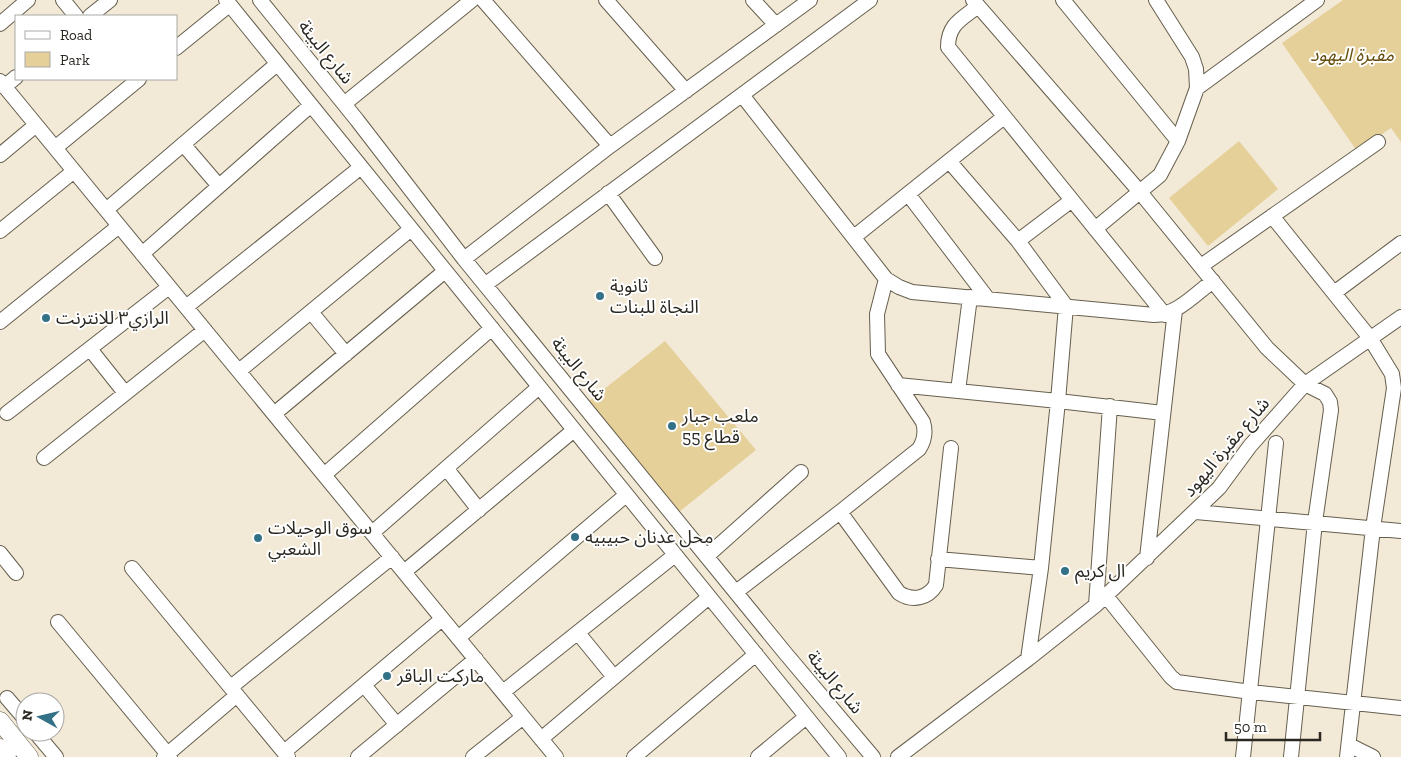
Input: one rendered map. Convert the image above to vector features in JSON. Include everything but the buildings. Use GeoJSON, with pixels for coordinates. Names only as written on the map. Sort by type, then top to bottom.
{"type":"FeatureCollection","features":[{"type":"Feature","properties":{"kind":"main road"},"geometry":{"type":"LineString","coordinates":[[0,721],[29,757]]}},
{"type":"Feature","properties":{"kind":"main road"},"geometry":{"type":"LineString","coordinates":[[0,748],[7,757]]}},
{"type":"Feature","properties":{"kind":"street"},"geometry":{"type":"LineString","coordinates":[[0,24],[28,0]]}},
{"type":"Feature","properties":{"kind":"street"},"geometry":{"type":"LineString","coordinates":[[63,0],[75,15]]}},
{"type":"Feature","properties":{"kind":"street"},"geometry":{"type":"LineString","coordinates":[[91,15],[110,0]]}},
{"type":"Feature","properties":{"kind":"street","name":"شارع البيئة"},"geometry":{"type":"LineString","coordinates":[[260,0],[464,258],[786,654],[874,757]]}},
{"type":"Feature","properties":{"kind":"street"},"geometry":{"type":"LineString","coordinates":[[344,104],[472,0]]}},
{"type":"Feature","properties":{"kind":"street"},"geometry":{"type":"LineString","coordinates":[[483,0],[610,146]]}},
{"type":"Feature","properties":{"kind":"street"},"geometry":{"type":"LineString","coordinates":[[606,0],[686,91]]}},
{"type":"Feature","properties":{"kind":"street"},"geometry":{"type":"LineString","coordinates":[[753,0],[776,25]]}},
{"type":"Feature","properties":{"kind":"street"},"geometry":{"type":"LineString","coordinates":[[464,258],[610,146],[810,0]]}},
{"type":"Feature","properties":{"kind":"street"},"geometry":{"type":"LineString","coordinates":[[486,284],[870,0]]}},
{"type":"Feature","properties":{"kind":"street"},"geometry":{"type":"LineString","coordinates":[[1063,0],[1178,141]]}},
{"type":"Feature","properties":{"kind":"street"},"geometry":{"type":"LineString","coordinates":[[1095,229],[1160,175],[1178,141],[1197,88],[1196,69],[1192,57],[1156,0]]}},
{"type":"Feature","properties":{"kind":"street"},"geometry":{"type":"LineString","coordinates":[[1197,88],[1317,0]]}},
{"type":"Feature","properties":{"kind":"street"},"geometry":{"type":"LineString","coordinates":[[178,46],[228,2],[839,757]]}},
{"type":"Feature","properties":{"kind":"street"},"geometry":{"type":"LineString","coordinates":[[1146,558],[1163,413],[1170,313],[1095,229],[948,47],[948,36],[951,28],[975,3],[1140,192],[1267,348],[1306,384],[1325,394],[1330,402],[1331,410],[1315,522],[1291,757]]}},
{"type":"Feature","properties":{"kind":"street"},"geometry":{"type":"LineString","coordinates":[[106,210],[277,64]]}},
{"type":"Feature","properties":{"kind":"street"},"geometry":{"type":"LineString","coordinates":[[15,78],[2,84],[556,757]]}},
{"type":"Feature","properties":{"kind":"street"},"geometry":{"type":"LineString","coordinates":[[55,148],[138,80]]}},
{"type":"Feature","properties":{"kind":"street"},"geometry":{"type":"LineString","coordinates":[[742,95],[886,278],[912,292],[1170,313],[1213,281]]}},
{"type":"Feature","properties":{"kind":"street"},"geometry":{"type":"LineString","coordinates":[[142,254],[311,105]]}},
{"type":"Feature","properties":{"kind":"street"},"geometry":{"type":"LineString","coordinates":[[854,237],[1004,117]]}},
{"type":"Feature","properties":{"kind":"street"},"geometry":{"type":"LineString","coordinates":[[0,155],[36,125]]}},
{"type":"Feature","properties":{"kind":"street"},"geometry":{"type":"LineString","coordinates":[[1201,266],[1378,142]]}},
{"type":"Feature","properties":{"kind":"street"},"geometry":{"type":"LineString","coordinates":[[183,144],[219,186]]}},
{"type":"Feature","properties":{"kind":"street"},"geometry":{"type":"LineString","coordinates":[[950,161],[1018,241],[1066,306],[1041,568],[1028,659]]}},
{"type":"Feature","properties":{"kind":"street"},"geometry":{"type":"LineString","coordinates":[[186,307],[361,167]]}},
{"type":"Feature","properties":{"kind":"street"},"geometry":{"type":"LineString","coordinates":[[0,231],[74,171]]}},
{"type":"Feature","properties":{"kind":"street"},"geometry":{"type":"LineString","coordinates":[[608,193],[655,258]]}},
{"type":"Feature","properties":{"kind":"street"},"geometry":{"type":"LineString","coordinates":[[908,194],[988,299]]}},
{"type":"Feature","properties":{"kind":"street"},"geometry":{"type":"LineString","coordinates":[[1018,241],[1072,200]]}},
{"type":"Feature","properties":{"kind":"street"},"geometry":{"type":"LineString","coordinates":[[1272,216],[1370,338],[1392,374],[1397,388],[1373,528],[1348,751],[1373,757]]}},
{"type":"Feature","properties":{"kind":"street"},"geometry":{"type":"LineString","coordinates":[[0,322],[119,226]]}},
{"type":"Feature","properties":{"kind":"street"},"geometry":{"type":"LineString","coordinates":[[239,372],[411,229]]}},
{"type":"Feature","properties":{"kind":"street"},"geometry":{"type":"LineString","coordinates":[[1334,293],[1401,243]]}},
{"type":"Feature","properties":{"kind":"street"},"geometry":{"type":"LineString","coordinates":[[274,414],[445,271]]}},
{"type":"Feature","properties":{"kind":"street"},"geometry":{"type":"LineString","coordinates":[[736,592],[840,512],[919,449],[923,443],[925,429],[923,422],[878,354],[877,314],[886,278]]}},
{"type":"Feature","properties":{"kind":"street"},"geometry":{"type":"LineString","coordinates":[[7,413],[169,287]]}},
{"type":"Feature","properties":{"kind":"street"},"geometry":{"type":"LineString","coordinates":[[958,391],[970,297]]}},
{"type":"Feature","properties":{"kind":"street"},"geometry":{"type":"LineString","coordinates":[[311,312],[346,354]]}},
{"type":"Feature","properties":{"kind":"street","name":"شارع مقبرة اليهود"},"geometry":{"type":"LineString","coordinates":[[898,757],[1028,659],[1101,600],[1220,488],[1250,446],[1306,384],[1401,316]]}},
{"type":"Feature","properties":{"kind":"street"},"geometry":{"type":"LineString","coordinates":[[324,476],[492,328]]}},
{"type":"Feature","properties":{"kind":"street"},"geometry":{"type":"LineString","coordinates":[[44,458],[205,330]]}},
{"type":"Feature","properties":{"kind":"street"},"geometry":{"type":"LineString","coordinates":[[90,348],[125,393]]}},
{"type":"Feature","properties":{"kind":"street"},"geometry":{"type":"LineString","coordinates":[[898,385],[1163,413]]}},
{"type":"Feature","properties":{"kind":"street"},"geometry":{"type":"LineString","coordinates":[[372,533],[539,387]]}},
{"type":"Feature","properties":{"kind":"street"},"geometry":{"type":"LineString","coordinates":[[1110,406],[1101,600],[1171,677],[1177,682],[1251,692],[1401,708]]}},
{"type":"Feature","properties":{"kind":"street"},"geometry":{"type":"LineString","coordinates":[[404,572],[574,430]]}},
{"type":"Feature","properties":{"kind":"street"},"geometry":{"type":"LineString","coordinates":[[1243,757],[1276,443]]}},
{"type":"Feature","properties":{"kind":"street"},"geometry":{"type":"LineString","coordinates":[[840,512],[899,593],[904,597],[924,597],[931,593],[936,585],[951,448]]}},
{"type":"Feature","properties":{"kind":"street"},"geometry":{"type":"LineString","coordinates":[[446,468],[479,510]]}},
{"type":"Feature","properties":{"kind":"street"},"geometry":{"type":"LineString","coordinates":[[706,556],[801,472]]}},
{"type":"Feature","properties":{"kind":"street"},"geometry":{"type":"LineString","coordinates":[[458,638],[626,495]]}},
{"type":"Feature","properties":{"kind":"street"},"geometry":{"type":"LineString","coordinates":[[1196,512],[1401,531]]}},
{"type":"Feature","properties":{"kind":"street"},"geometry":{"type":"LineString","coordinates":[[0,553],[16,573]]}},
{"type":"Feature","properties":{"kind":"street"},"geometry":{"type":"LineString","coordinates":[[503,692],[675,555]]}},
{"type":"Feature","properties":{"kind":"street"},"geometry":{"type":"LineString","coordinates":[[58,622],[167,756],[234,691],[392,557]]}},
{"type":"Feature","properties":{"kind":"street"},"geometry":{"type":"LineString","coordinates":[[938,559],[1041,568]]}},
{"type":"Feature","properties":{"kind":"street"},"geometry":{"type":"LineString","coordinates":[[132,568],[286,755],[364,685],[442,619]]}},
{"type":"Feature","properties":{"kind":"street"},"geometry":{"type":"LineString","coordinates":[[541,739],[709,597]]}},
{"type":"Feature","properties":{"kind":"street"},"geometry":{"type":"LineString","coordinates":[[578,633],[614,677]]}},
{"type":"Feature","properties":{"kind":"street"},"geometry":{"type":"LineString","coordinates":[[634,757],[756,654]]}},
{"type":"Feature","properties":{"kind":"street"},"geometry":{"type":"LineString","coordinates":[[768,670],[786,654]]}},
{"type":"Feature","properties":{"kind":"street"},"geometry":{"type":"LineString","coordinates":[[358,757],[476,660]]}},
{"type":"Feature","properties":{"kind":"street"},"geometry":{"type":"LineString","coordinates":[[364,685],[397,725]]}},
{"type":"Feature","properties":{"kind":"street"},"geometry":{"type":"LineString","coordinates":[[7,698],[15,708]]}},
{"type":"Feature","properties":{"kind":"street"},"geometry":{"type":"LineString","coordinates":[[473,757],[523,717]]}},
{"type":"Feature","properties":{"kind":"street"},"geometry":{"type":"LineString","coordinates":[[758,757],[806,717]]}},
{"type":"Feature","properties":{"kind":"street"},"geometry":{"type":"LineString","coordinates":[[43,742],[56,757]]}},
{"type":"Feature","properties":{"kind":"green space","name":"مقبرة اليهود"},"geometry":{"type":"Polygon","coordinates":[[[1343,0],[1401,0],[1401,142],[1391,128],[1357,151],[1282,43],[1343,0]]]}},
{"type":"Feature","properties":{"kind":"green space"},"geometry":{"type":"Polygon","coordinates":[[[1239,141],[1278,189],[1208,246],[1169,198],[1239,141]]]}},
{"type":"Feature","properties":{"kind":"green space"},"geometry":{"type":"Polygon","coordinates":[[[665,341],[756,450],[674,516],[584,405],[665,341]]]}},
{"type":"Feature","properties":{"kind":"place","name":"ثانوية النجاة للبنات"},"geometry":{"type":"Point","coordinates":[600,296]}},
{"type":"Feature","properties":{"kind":"place","name":"الرازي٣ للانترنت"},"geometry":{"type":"Point","coordinates":[46,318]}},
{"type":"Feature","properties":{"kind":"place","name":"ملعب جبار قطاع 55"},"geometry":{"type":"Point","coordinates":[672,426]}},
{"type":"Feature","properties":{"kind":"place","name":"محل عدنان حبيبيه"},"geometry":{"type":"Point","coordinates":[575,537]}},
{"type":"Feature","properties":{"kind":"place","name":"سوق الوحيلات الشعبي"},"geometry":{"type":"Point","coordinates":[258,538]}},
{"type":"Feature","properties":{"kind":"place","name":"ال كريم"},"geometry":{"type":"Point","coordinates":[1065,571]}},
{"type":"Feature","properties":{"kind":"place","name":"ماركت الباقر"},"geometry":{"type":"Point","coordinates":[387,676]}}]}
